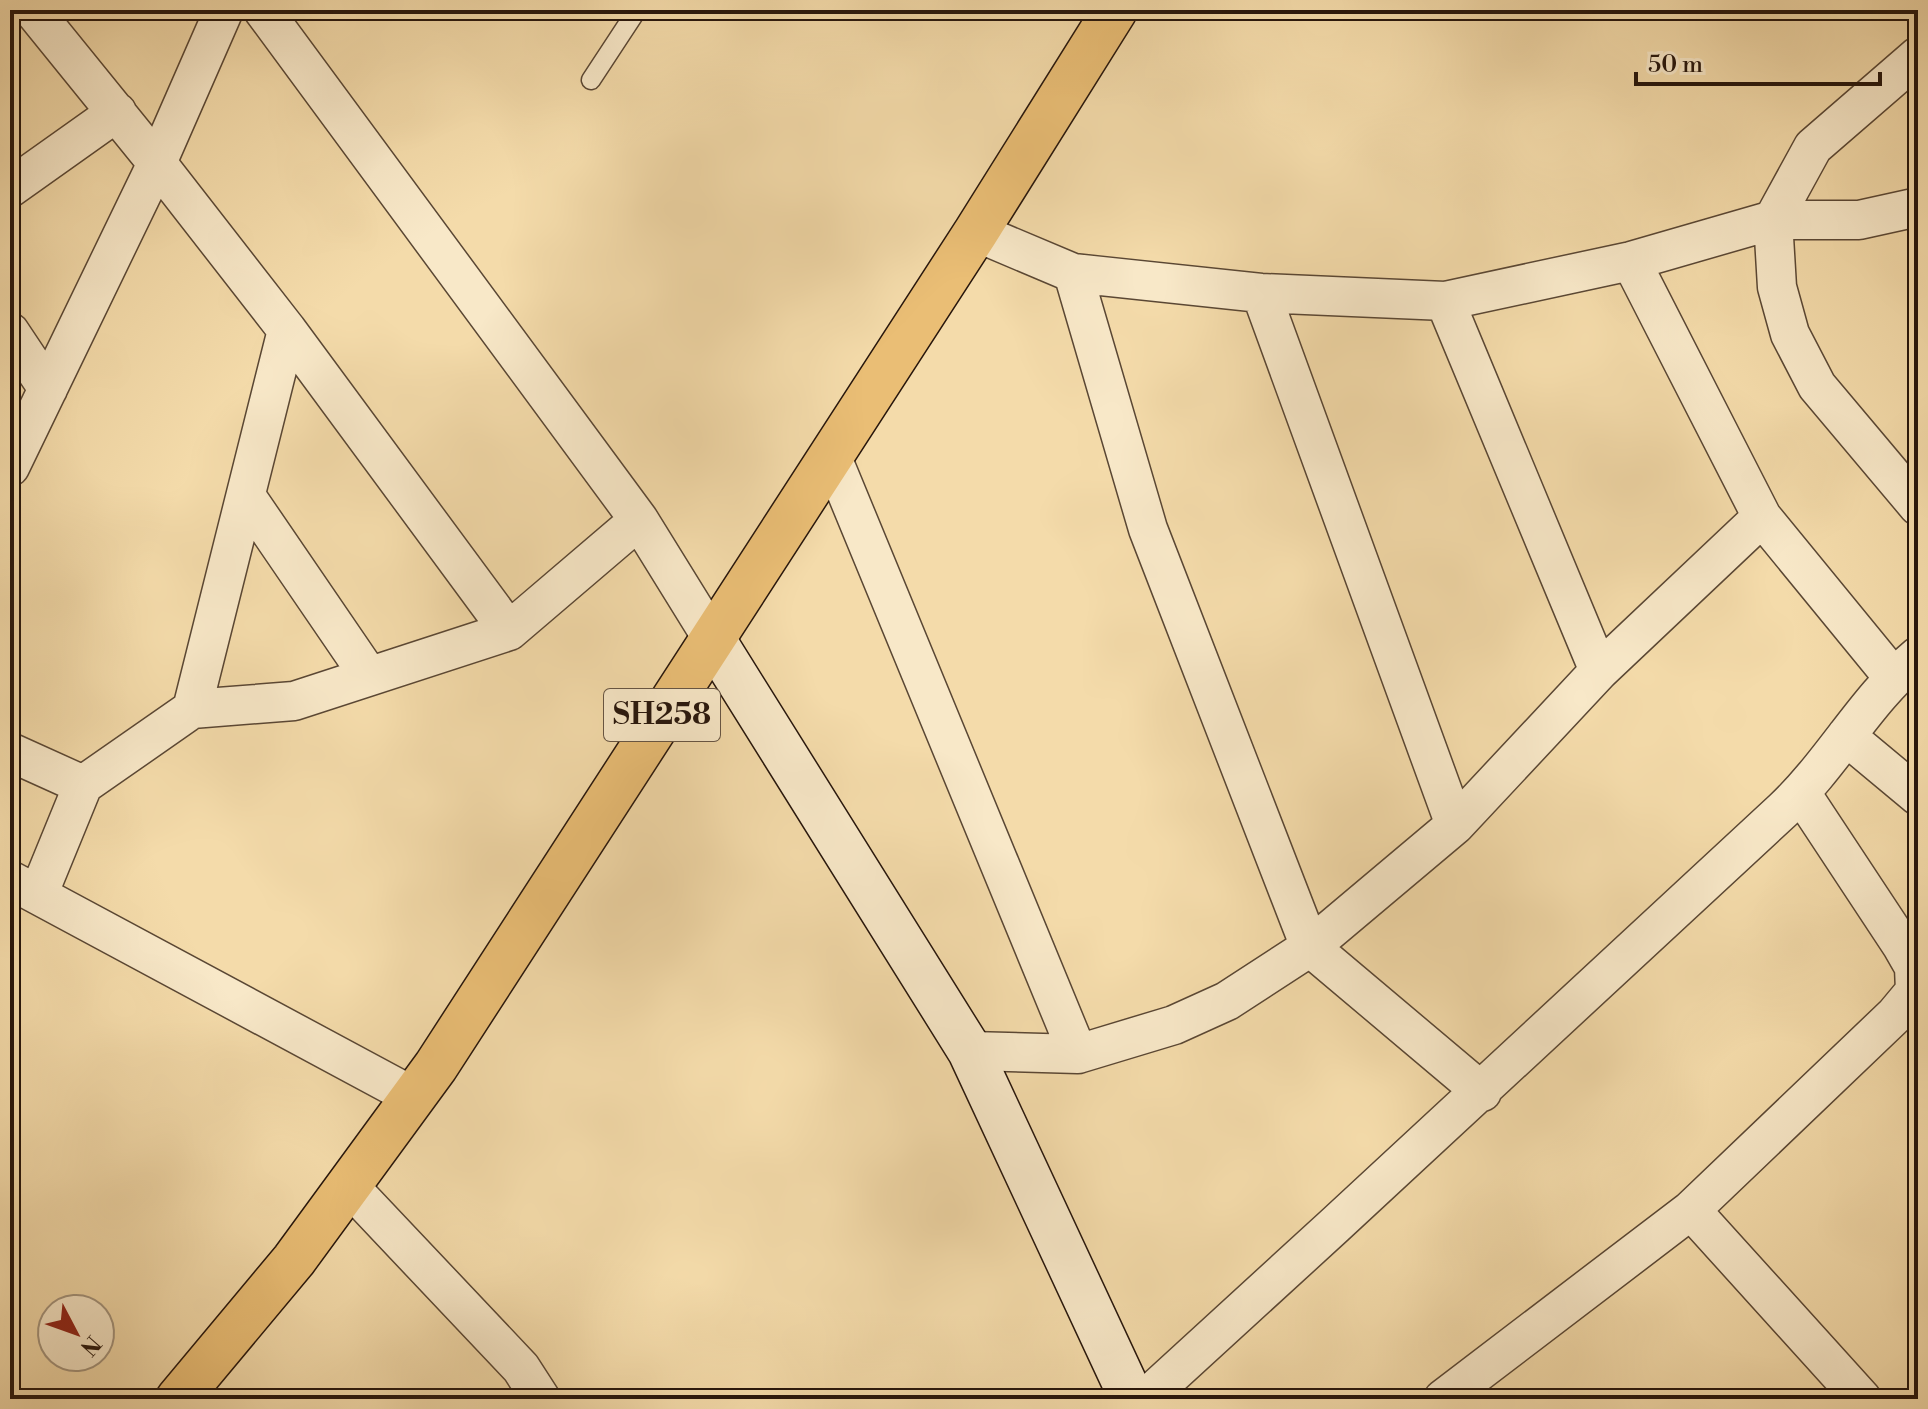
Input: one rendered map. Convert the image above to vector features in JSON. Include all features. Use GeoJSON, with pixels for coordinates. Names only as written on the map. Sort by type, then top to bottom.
{"type":"FeatureCollection","features":[{"type":"Feature","properties":{"kind":"main road","name":"SH258"},"geometry":{"type":"LineString","coordinates":[[178,1399],[294,1260],[414,1097],[976,232],[1115,10]]}},
{"type":"Feature","properties":{"kind":"street"},"geometry":{"type":"LineString","coordinates":[[33,10],[287,330],[509,631]]}},
{"type":"Feature","properties":{"kind":"street"},"geometry":{"type":"LineString","coordinates":[[10,467],[157,163],[224,10]]}},
{"type":"Feature","properties":{"kind":"street"},"geometry":{"type":"LineString","coordinates":[[263,10],[639,520],[970,1051],[1132,1399]]}},
{"type":"Feature","properties":{"kind":"street"},"geometry":{"type":"LineString","coordinates":[[1918,56],[1813,147],[1773,220],[1777,287],[1790,334],[1817,386],[1918,506]]}},
{"type":"Feature","properties":{"kind":"street"},"geometry":{"type":"LineString","coordinates":[[10,188],[117,112]]}},
{"type":"Feature","properties":{"kind":"street"},"geometry":{"type":"LineString","coordinates":[[976,232],[1073,273],[1261,293],[1445,301],[1631,261],[1773,220],[1859,220],[1918,207]]}},
{"type":"Feature","properties":{"kind":"street"},"geometry":{"type":"LineString","coordinates":[[1145,1399],[1482,1092],[1801,793],[1906,666],[1762,517],[1631,261]]}},
{"type":"Feature","properties":{"kind":"street"},"geometry":{"type":"LineString","coordinates":[[1073,273],[1148,529],[1310,947],[1482,1092]]}},
{"type":"Feature","properties":{"kind":"street"},"geometry":{"type":"LineString","coordinates":[[1261,293],[1455,825]]}},
{"type":"Feature","properties":{"kind":"street"},"geometry":{"type":"LineString","coordinates":[[1445,301],[1599,671]]}},
{"type":"Feature","properties":{"kind":"street"},"geometry":{"type":"LineString","coordinates":[[192,709],[287,330]]}},
{"type":"Feature","properties":{"kind":"street"},"geometry":{"type":"LineString","coordinates":[[10,332],[48,389]]}},
{"type":"Feature","properties":{"kind":"street"},"geometry":{"type":"LineString","coordinates":[[831,455],[1078,1054]]}},
{"type":"Feature","properties":{"kind":"street"},"geometry":{"type":"LineString","coordinates":[[246,496],[369,676]]}},
{"type":"Feature","properties":{"kind":"street"},"geometry":{"type":"LineString","coordinates":[[970,1051],[1078,1054],[1174,1025],[1227,1001],[1310,947],[1455,825],[1599,671],[1762,517]]}},
{"type":"Feature","properties":{"kind":"street"},"geometry":{"type":"LineString","coordinates":[[414,1097],[24,887],[83,785],[192,709],[294,701],[509,631],[639,520]]}},
{"type":"Feature","properties":{"kind":"street"},"geometry":{"type":"LineString","coordinates":[[1846,736],[1918,796]]}},
{"type":"Feature","properties":{"kind":"street"},"geometry":{"type":"LineString","coordinates":[[10,752],[83,785]]}},
{"type":"Feature","properties":{"kind":"street"},"geometry":{"type":"LineString","coordinates":[[1443,1399],[1691,1210],[1895,1015],[1915,991],[1914,967],[1902,946],[1801,793]]}},
{"type":"Feature","properties":{"kind":"street"},"geometry":{"type":"LineString","coordinates":[[348,1185],[521,1368],[541,1399]]}},
{"type":"Feature","properties":{"kind":"street"},"geometry":{"type":"LineString","coordinates":[[1691,1210],[1862,1399]]}},
{"type":"Feature","properties":{"kind":"lane"},"geometry":{"type":"LineString","coordinates":[[591,80],[637,10]]}}]}
